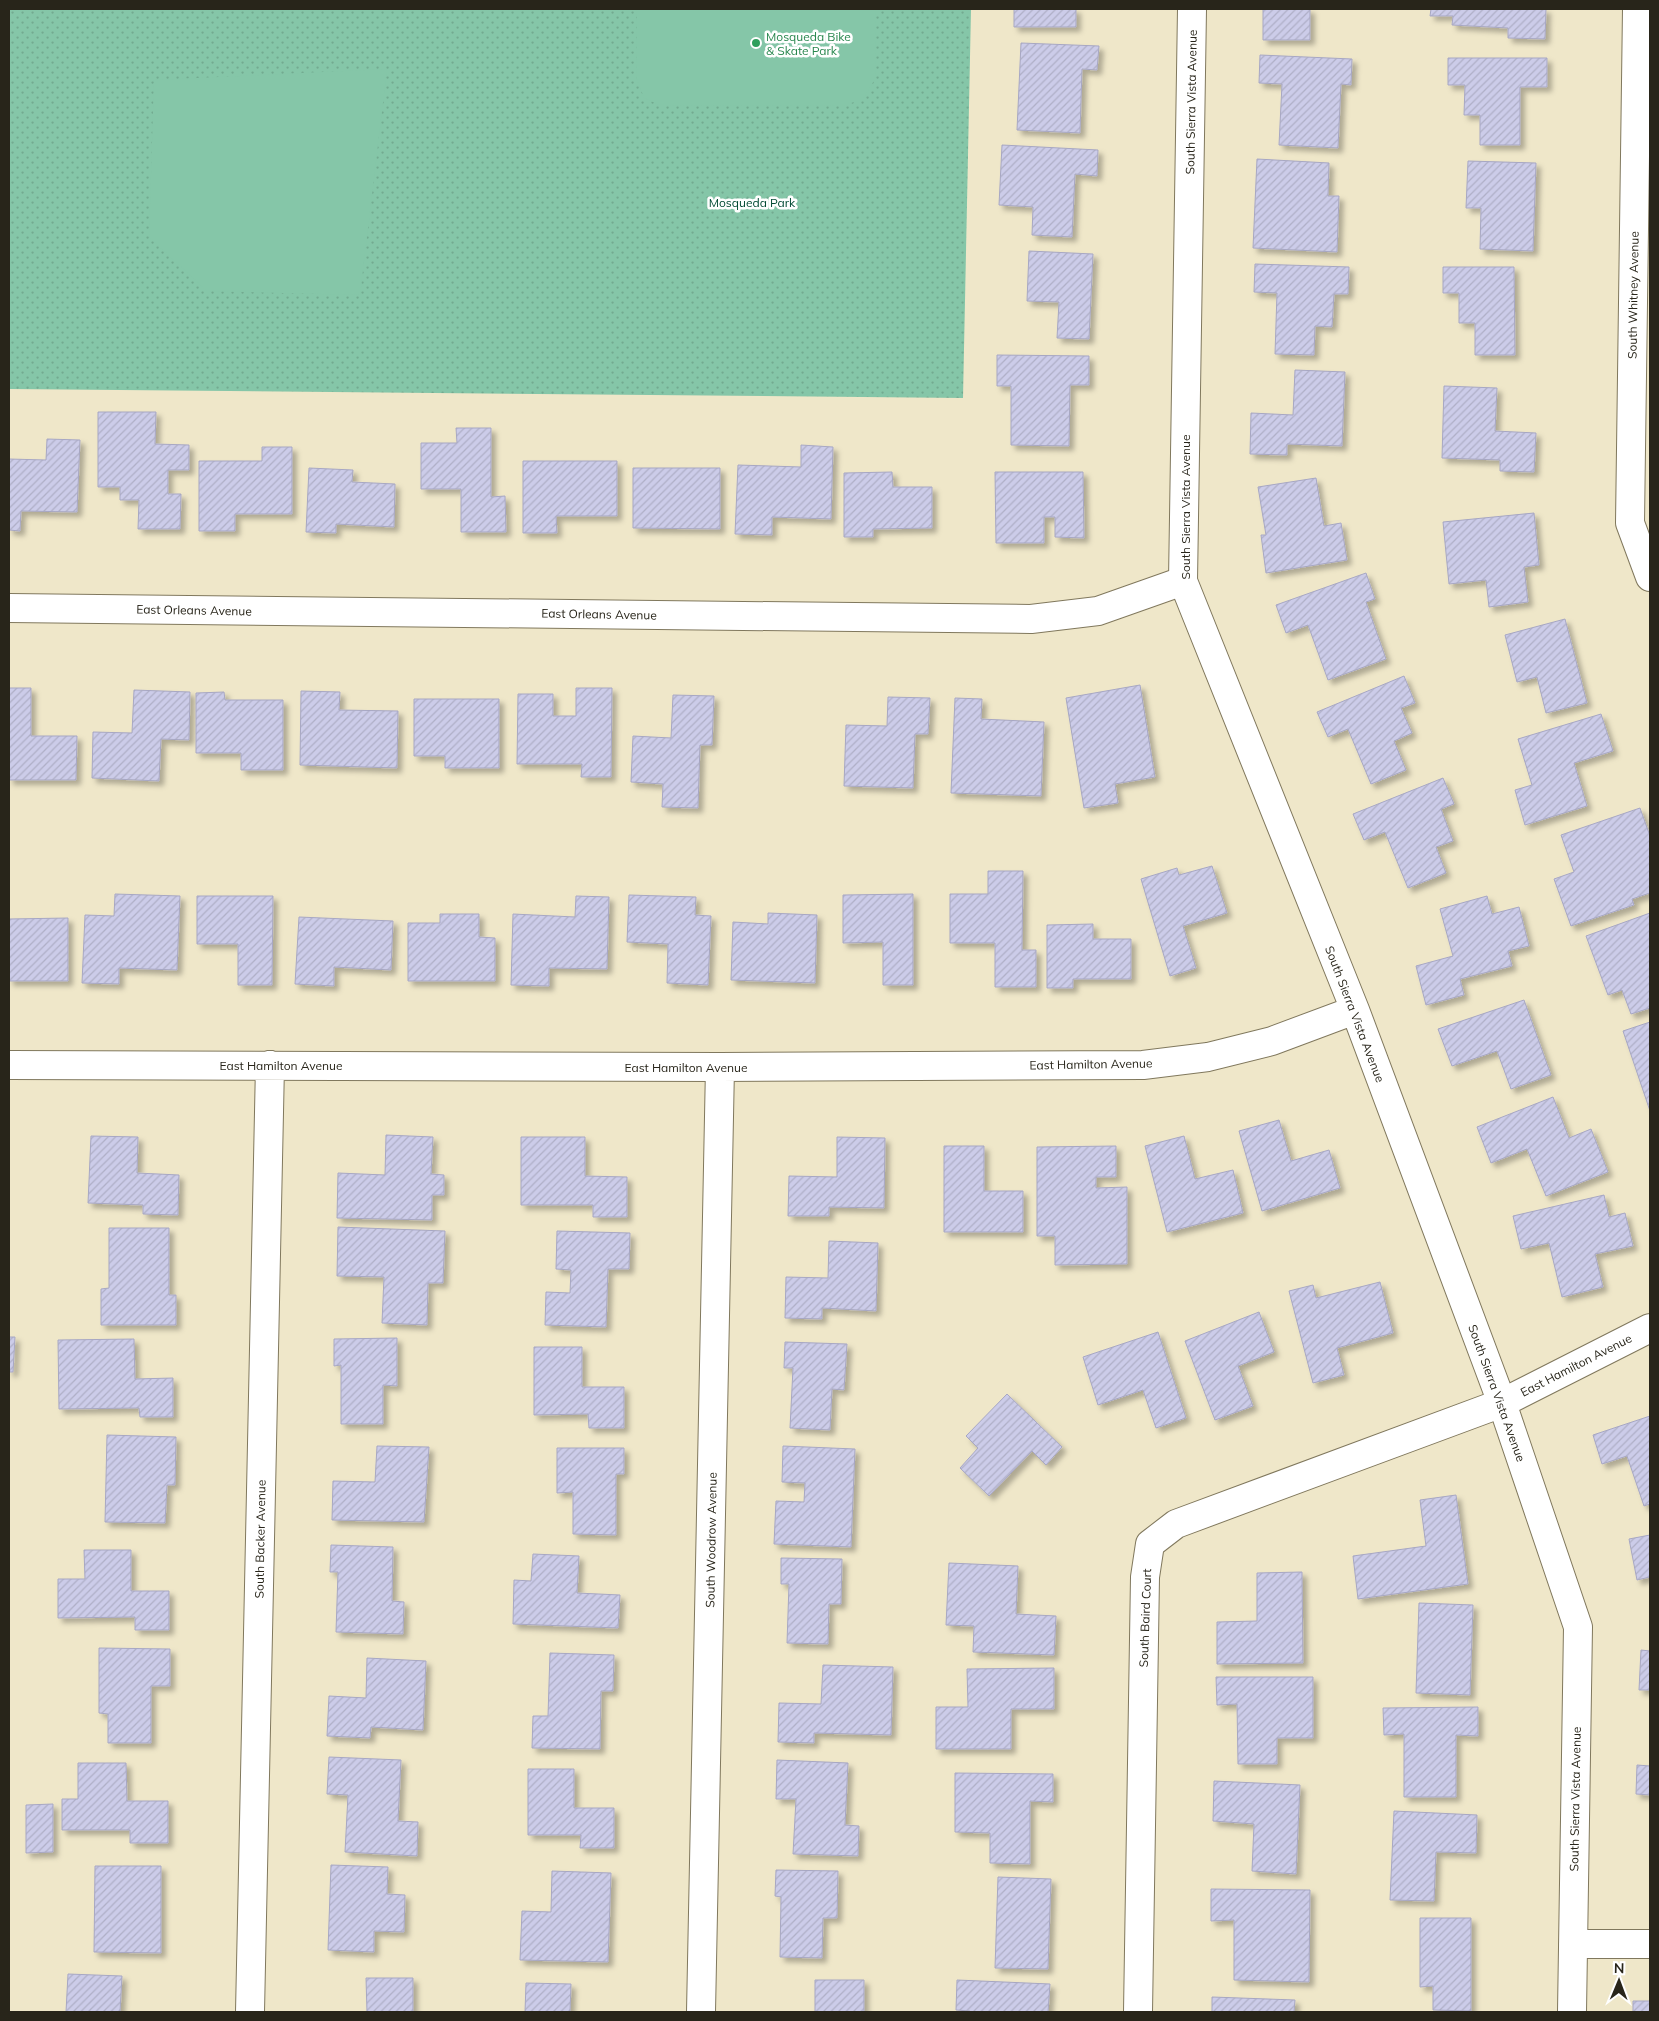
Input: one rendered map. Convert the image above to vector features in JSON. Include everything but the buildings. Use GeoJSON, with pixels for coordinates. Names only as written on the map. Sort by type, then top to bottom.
{"type":"FeatureCollection","features":[{"type":"Feature","properties":{"kind":"street","name":"South Sierra Vista Avenue"},"geometry":{"type":"LineString","coordinates":[[1192,9],[1183,581],[1355,1010],[1502,1403],[1578,1627],[1572,2012]]}},
{"type":"Feature","properties":{"kind":"street","name":"South Whitney Avenue"},"geometry":{"type":"LineString","coordinates":[[1637,9],[1630,523],[1650,577]]}},
{"type":"Feature","properties":{"kind":"street","name":"East Orleans Avenue"},"geometry":{"type":"LineString","coordinates":[[9,608],[1031,619],[1098,611],[1183,581]]}},
{"type":"Feature","properties":{"kind":"street","name":"East Hamilton Avenue"},"geometry":{"type":"LineString","coordinates":[[9,1065],[720,1067],[1142,1065],[1208,1057],[1272,1041],[1355,1010]]}},
{"type":"Feature","properties":{"kind":"street","name":"South Backer Avenue"},"geometry":{"type":"LineString","coordinates":[[250,2012],[270,1065]]}},
{"type":"Feature","properties":{"kind":"street","name":"South Woodrow Avenue"},"geometry":{"type":"LineString","coordinates":[[702,2012],[720,1067]]}},
{"type":"Feature","properties":{"kind":"street","name":"East Hamilton Avenue"},"geometry":{"type":"LineString","coordinates":[[1502,1403],[1650,1328]]}},
{"type":"Feature","properties":{"kind":"street","name":"South Baird Court"},"geometry":{"type":"LineString","coordinates":[[1138,2012],[1144,1577],[1150,1544],[1176,1524],[1502,1403]]}},
{"type":"Feature","properties":{"kind":"street"},"geometry":{"type":"LineString","coordinates":[[1573,1944],[1650,1944]]}},
{"type":"Feature","properties":{"kind":"green space","name":"Mosqueda Park"},"geometry":{"type":"Polygon","coordinates":[[[9,9],[971,9],[963,398],[9,389],[9,9]]]}},
{"type":"Feature","properties":{"kind":"green space","name":"Mosqueda Bike & Skate Park"},"geometry":{"type":"Polygon","coordinates":[[[637,9],[876,9],[875,79],[863,99],[842,106],[660,105],[644,98],[636,77],[637,9]]]}},
{"type":"Feature","properties":{"kind":"green space"},"geometry":{"type":"Polygon","coordinates":[[[387,69],[360,295],[207,291],[149,237],[154,80],[387,69]]]}},
{"type":"Feature","properties":{"kind":"place","name":"Mosqueda Bike & Skate Park"},"geometry":{"type":"Point","coordinates":[756,43]}}]}
